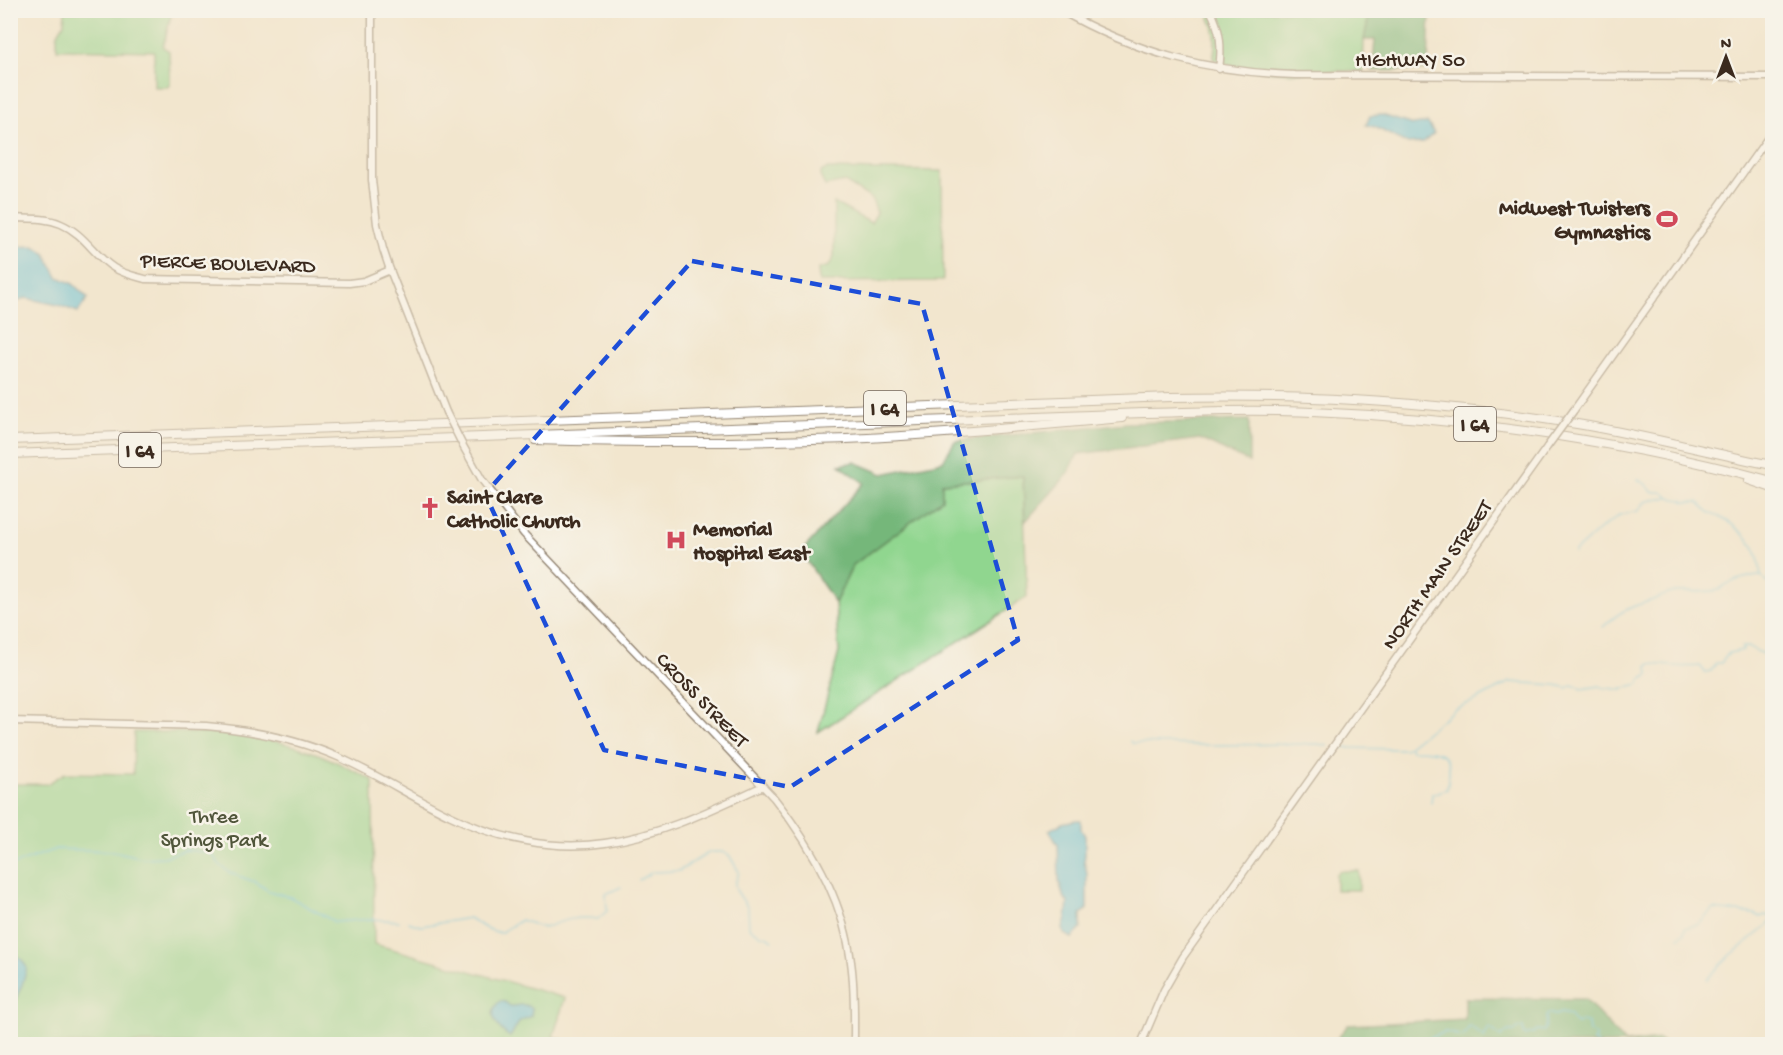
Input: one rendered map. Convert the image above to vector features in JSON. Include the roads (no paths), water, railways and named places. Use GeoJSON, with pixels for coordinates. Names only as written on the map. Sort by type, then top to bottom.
{"type":"FeatureCollection","features":[{"type":"Feature","properties":{"kind":"highway","name":"I 64"},"geometry":{"type":"LineString","coordinates":[[10,440],[1171,397],[1284,396],[1418,404],[1531,417],[1619,431],[1773,466]]}},
{"type":"Feature","properties":{"kind":"highway"},"geometry":{"type":"LineString","coordinates":[[489,437],[563,441],[684,442],[843,439],[1249,411]]}},
{"type":"Feature","properties":{"kind":"highway","name":"I 64"},"geometry":{"type":"LineString","coordinates":[[10,454],[1249,411],[1391,416],[1491,426],[1629,448],[1773,482]]}},
{"type":"Feature","properties":{"kind":"highway"},"geometry":{"type":"LineString","coordinates":[[1728,470],[1740,477],[1773,488]]}},
{"type":"Feature","properties":{"kind":"main road","name":"CROSS STREET"},"geometry":{"type":"LineString","coordinates":[[372,10],[372,180],[377,224],[390,270],[446,412],[482,480],[524,534],[762,786],[795,824],[833,894],[846,935],[851,960],[854,998],[854,1044]]}},
{"type":"Feature","properties":{"kind":"main road","name":"HIGHWAY 50"},"geometry":{"type":"LineString","coordinates":[[1060,10],[1140,49],[1219,69],[1252,73],[1773,77]]}},
{"type":"Feature","properties":{"kind":"main road"},"geometry":{"type":"LineString","coordinates":[[1210,10],[1221,37],[1219,69]]}},
{"type":"Feature","properties":{"kind":"main road","name":"NORTH MAIN STREET"},"geometry":{"type":"LineString","coordinates":[[1141,1044],[1164,990],[1182,957],[1773,132]]}},
{"type":"Feature","properties":{"kind":"main road","name":"PIERCE BOULEVARD"},"geometry":{"type":"LineString","coordinates":[[10,218],[39,219],[61,224],[84,239],[113,267],[126,274],[145,279],[349,283],[364,281],[390,270]]}},
{"type":"Feature","properties":{"kind":"main road"},"geometry":{"type":"LineString","coordinates":[[10,721],[206,726],[237,729],[275,737],[339,757],[451,816],[483,830],[514,839],[554,845],[602,844],[659,831],[687,821],[762,786]]}},
{"type":"Feature","properties":{"kind":"water"},"geometry":{"type":"Polygon","coordinates":[[[1382,115],[1413,125],[1428,123],[1434,133],[1423,143],[1408,144],[1375,127],[1366,125],[1370,116],[1382,115]]]}},
{"type":"Feature","properties":{"kind":"water"},"geometry":{"type":"Polygon","coordinates":[[[34,246],[45,253],[58,277],[73,284],[88,298],[78,312],[25,298],[11,305],[11,247],[34,246]]]}},
{"type":"Feature","properties":{"kind":"water"},"geometry":{"type":"Polygon","coordinates":[[[1081,820],[1081,829],[1085,836],[1087,910],[1081,914],[1081,929],[1072,938],[1064,934],[1068,903],[1059,881],[1058,845],[1049,830],[1062,823],[1081,820]]]}},
{"type":"Feature","properties":{"kind":"water"},"geometry":{"type":"Polygon","coordinates":[[[11,951],[23,961],[27,968],[11,1010],[11,951]]]}},
{"type":"Feature","properties":{"kind":"water"},"geometry":{"type":"Polygon","coordinates":[[[500,1001],[510,1006],[524,1005],[532,1009],[531,1016],[520,1021],[510,1037],[501,1030],[493,1016],[500,1001]]]}},
{"type":"Feature","properties":{"kind":"waterway"},"geometry":{"type":"LineString","coordinates":[[1637,479],[1647,485],[1652,492],[1662,492],[1669,497]]}},
{"type":"Feature","properties":{"kind":"waterway"},"geometry":{"type":"LineString","coordinates":[[1574,552],[1619,515],[1638,511],[1645,502],[1660,498],[1698,502],[1710,513],[1727,521],[1745,536],[1757,555],[1761,576],[1772,586]]}},
{"type":"Feature","properties":{"kind":"waterway"},"geometry":{"type":"LineString","coordinates":[[1603,627],[1626,610],[1670,593],[1719,590],[1738,580],[1760,576]]}},
{"type":"Feature","properties":{"kind":"waterway"},"geometry":{"type":"LineString","coordinates":[[1337,748],[1405,749],[1455,709],[1510,682],[1568,688],[1571,685],[1581,689],[1600,686],[1621,690],[1639,684],[1649,675],[1648,666],[1650,664],[1700,666],[1705,672],[1711,671],[1716,663],[1721,663],[1729,653],[1743,650],[1742,647],[1750,647],[1757,652],[1772,656]]}},
{"type":"Feature","properties":{"kind":"waterway"},"geometry":{"type":"LineString","coordinates":[[1130,741],[1132,743],[1200,745],[1318,744],[1328,746]]}},
{"type":"Feature","properties":{"kind":"waterway"},"geometry":{"type":"LineString","coordinates":[[1409,746],[1411,750],[1440,753],[1448,761],[1447,789],[1432,794],[1431,803]]}},
{"type":"Feature","properties":{"kind":"waterway"},"geometry":{"type":"LineString","coordinates":[[10,866],[56,849],[113,851],[143,858],[164,857],[186,850],[211,853],[230,873],[255,882],[269,891],[290,897],[335,922],[372,919],[399,921]]}},
{"type":"Feature","properties":{"kind":"waterway"},"geometry":{"type":"LineString","coordinates":[[639,880],[652,872],[679,871],[710,852],[723,852],[729,855],[739,872],[735,884],[736,890],[748,908],[749,928],[773,940]]}},
{"type":"Feature","properties":{"kind":"waterway"},"geometry":{"type":"LineString","coordinates":[[408,922],[421,926],[469,918],[485,928],[500,933],[521,920],[544,928],[570,919],[598,919],[607,911],[606,894],[621,887]]}},
{"type":"Feature","properties":{"kind":"waterway"},"geometry":{"type":"LineString","coordinates":[[1679,937],[1684,933],[1685,928],[1699,924],[1713,909],[1772,917]]}},
{"type":"Feature","properties":{"kind":"waterway"},"geometry":{"type":"LineString","coordinates":[[1707,979],[1731,955],[1768,925],[1772,918]]}},
{"type":"Feature","properties":{"kind":"waterway"},"geometry":{"type":"LineString","coordinates":[[1416,1044],[1445,1032],[1463,1036],[1470,1026],[1484,1037],[1489,1027],[1501,1037],[1508,1031],[1515,1031],[1523,1027],[1524,1035],[1537,1030],[1544,1031],[1548,1013],[1570,1015],[1578,1024],[1581,1021],[1588,1023],[1589,1031],[1596,1036],[1593,1042],[1597,1044]]}},
{"type":"Feature","properties":{"kind":"waterway"},"geometry":{"type":"LineString","coordinates":[[1331,1044],[1336,1039],[1382,1037],[1402,1044]]}},
{"type":"Feature","properties":{"kind":"place","name":"Midwest Twisters Gymnastics"},"geometry":{"type":"Point","coordinates":[1667,219]}},
{"type":"Feature","properties":{"kind":"place","name":"Saint Clare Catholic Church"},"geometry":{"type":"Point","coordinates":[430,508]}},
{"type":"Feature","properties":{"kind":"place","name":"Memorial Hospital East"},"geometry":{"type":"Point","coordinates":[676,540]}},
{"type":"Feature","properties":{"kind":"park label","name":"Three Springs Park"},"geometry":{"type":"Point","coordinates":[214,827]}}]}
